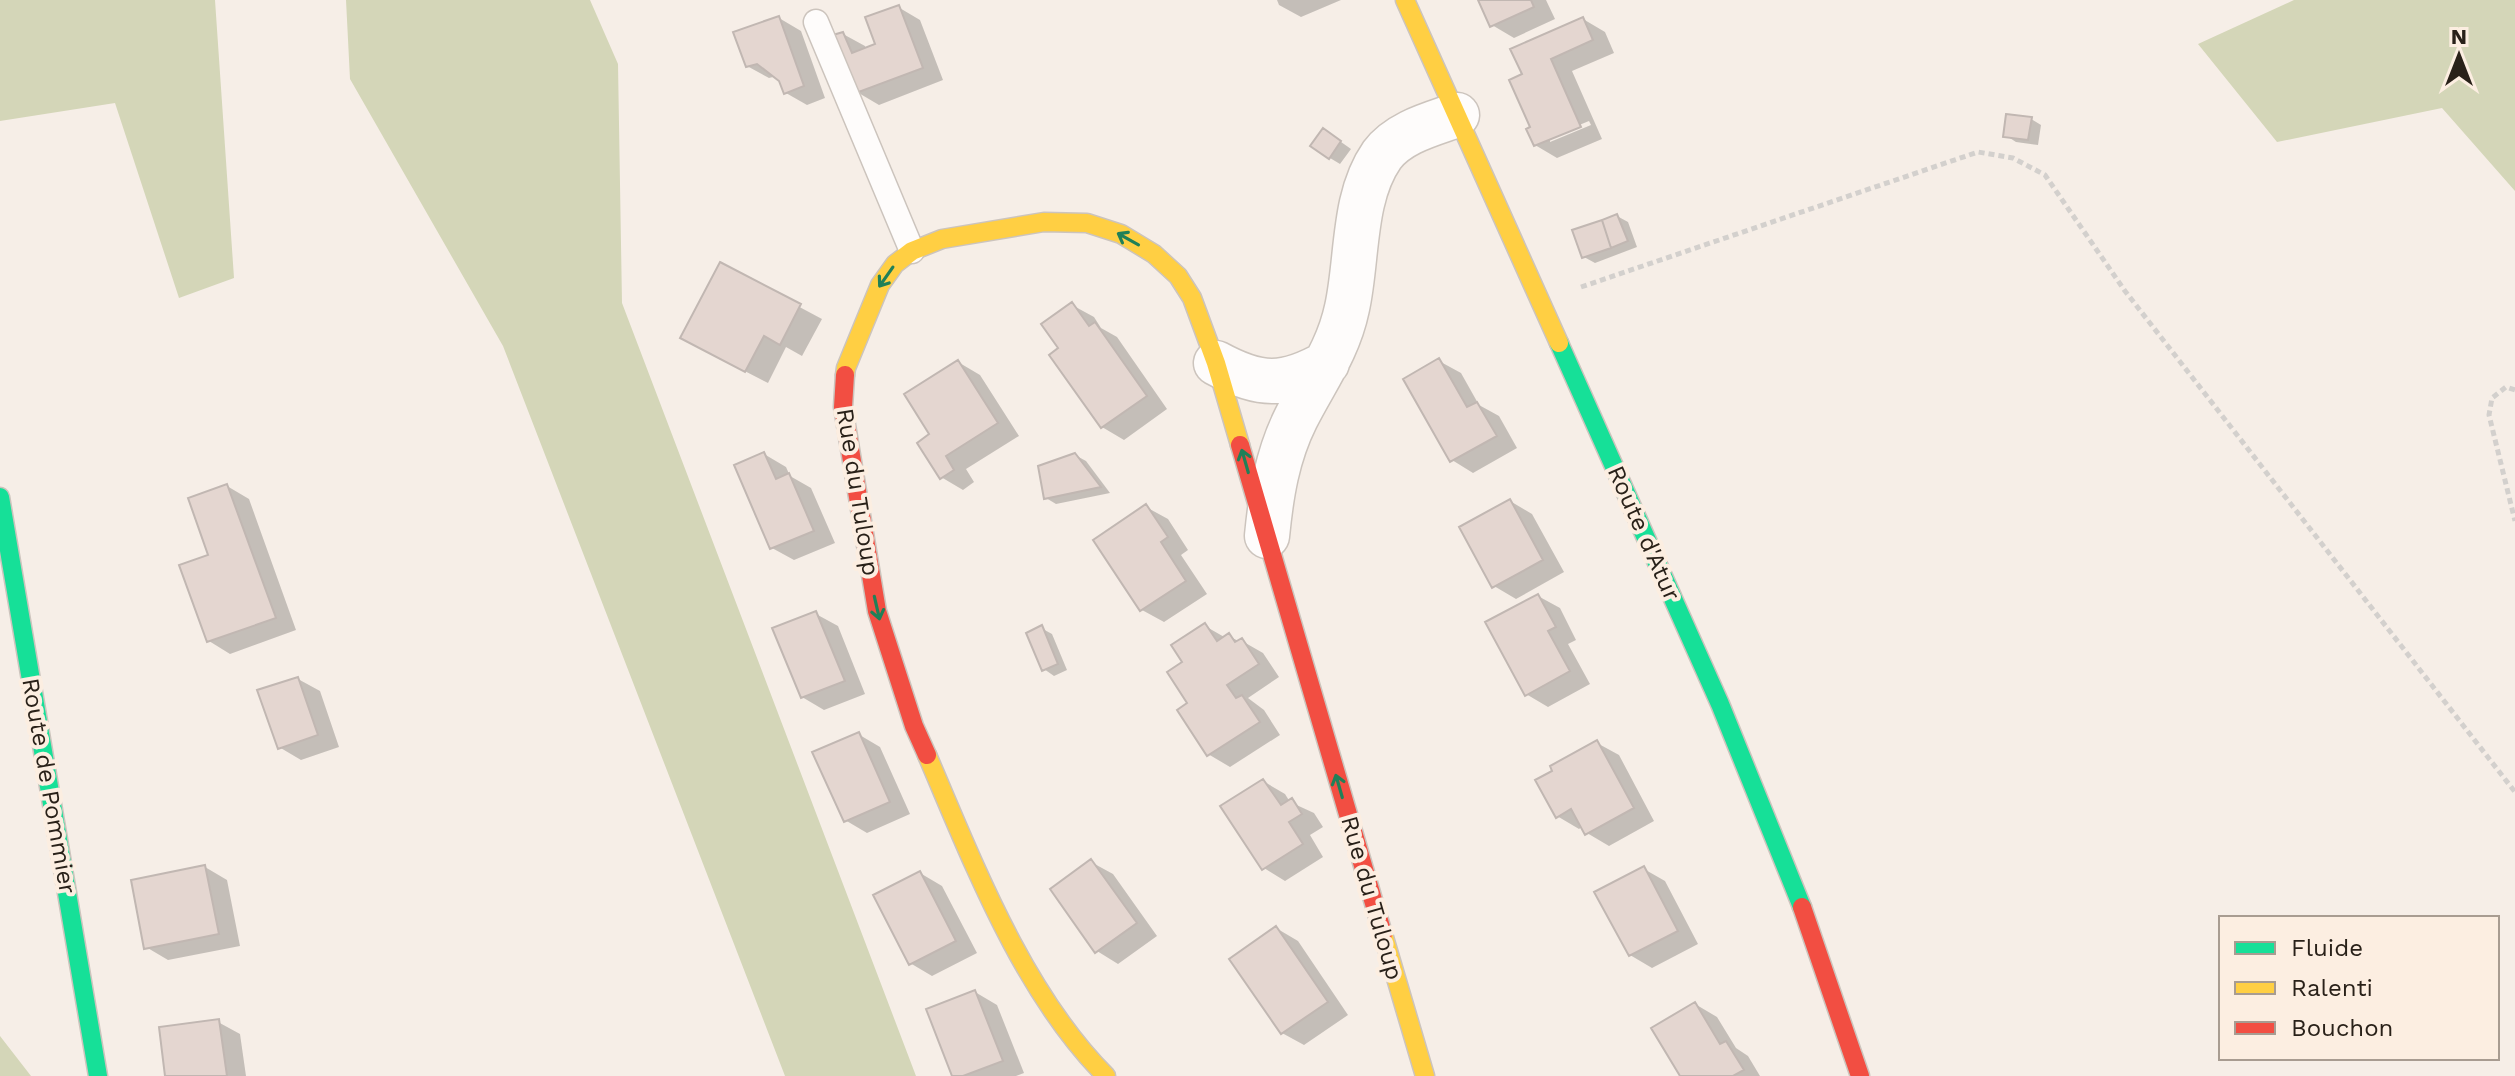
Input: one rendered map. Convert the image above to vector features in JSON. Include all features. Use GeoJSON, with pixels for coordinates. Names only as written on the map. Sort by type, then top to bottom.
{"type":"FeatureCollection","features":[{"type":"Feature","properties":{"kind":"street","name":"Route d'Atur"},"geometry":{"type":"LineString","coordinates":[[1405,0],[1710,678],[1783,856],[1860,1076]]}},
{"type":"Feature","properties":{"kind":"street","name":"Rue du Tuloup"},"geometry":{"type":"LineString","coordinates":[[1267,536],[1271,494],[1280,456],[1296,419],[1340,338],[1348,306],[1357,229],[1372,174],[1383,153],[1404,135],[1457,115]]}},
{"type":"Feature","properties":{"kind":"street","name":"Rue du Tuloup"},"geometry":{"type":"LineString","coordinates":[[1106,1076],[1051,1008],[992,906],[914,726],[877,611],[843,407],[846,368],[880,285],[895,264],[912,251],[942,239],[1044,222],[1087,223],[1121,234],[1154,254],[1178,276],[1192,298],[1216,363],[1425,1076]]}},
{"type":"Feature","properties":{"kind":"street"},"geometry":{"type":"LineString","coordinates":[[1216,363],[1261,382],[1284,382],[1307,375],[1327,363]]}},
{"type":"Feature","properties":{"kind":"street","name":"Route de Pommier"},"geometry":{"type":"LineString","coordinates":[[0,497],[2,525],[98,1076]]}},
{"type":"Feature","properties":{"kind":"lane"},"geometry":{"type":"LineString","coordinates":[[816,22],[912,251]]}},
{"type":"Feature","properties":{"kind":"path"},"geometry":{"type":"LineString","coordinates":[[1539,301],[1978,152],[2013,158],[2045,175],[2125,291],[2515,792]]}},
{"type":"Feature","properties":{"kind":"path"},"geometry":{"type":"LineString","coordinates":[[2515,390],[2506,387],[2492,398],[2489,415],[2515,521]]}},
{"type":"Feature","properties":{"kind":"green space"},"geometry":{"type":"Polygon","coordinates":[[[0,0],[215,0],[234,278],[179,298],[115,103],[0,121],[0,0]]]}},
{"type":"Feature","properties":{"kind":"green space"},"geometry":{"type":"Polygon","coordinates":[[[346,0],[590,0],[618,64],[622,303],[916,1076],[785,1076],[503,346],[350,79],[346,0]]]}},
{"type":"Feature","properties":{"kind":"green space"},"geometry":{"type":"Polygon","coordinates":[[[2294,0],[2515,0],[2515,191],[2442,108],[2277,142],[2198,44],[2294,0]]]}},
{"type":"Feature","properties":{"kind":"green space"},"geometry":{"type":"Polygon","coordinates":[[[0,1036],[31,1076],[0,1076],[0,1036]]]}},
{"type":"Feature","properties":{"kind":"building"},"geometry":{"type":"Polygon","coordinates":[[[1478,0],[1531,0],[1534,7],[1490,27],[1478,0]]]}},
{"type":"Feature","properties":{"kind":"building"},"geometry":{"type":"Polygon","coordinates":[[[899,5],[923,68],[856,93],[833,35],[843,32],[852,53],[875,44],[865,17],[899,5]]]}},
{"type":"Feature","properties":{"kind":"building"},"geometry":{"type":"Polygon","coordinates":[[[779,16],[804,86],[784,94],[779,81],[757,64],[746,67],[733,32],[779,16]]]}},
{"type":"Feature","properties":{"kind":"building"},"geometry":{"type":"Polygon","coordinates":[[[1583,17],[1593,40],[1551,59],[1581,127],[1534,146],[1526,129],[1530,127],[1509,80],[1522,74],[1510,49],[1583,17]]]}},
{"type":"Feature","properties":{"kind":"building"},"geometry":{"type":"Polygon","coordinates":[[[2006,114],[2032,117],[2028,140],[2003,137],[2006,114]]]}},
{"type":"Feature","properties":{"kind":"building"},"geometry":{"type":"Polygon","coordinates":[[[1323,128],[1341,141],[1329,159],[1310,146],[1323,128]]]}},
{"type":"Feature","properties":{"kind":"building"},"geometry":{"type":"Polygon","coordinates":[[[1617,214],[1628,241],[1611,248],[1602,220],[1617,214]]]}},
{"type":"Feature","properties":{"kind":"building"},"geometry":{"type":"Polygon","coordinates":[[[1602,220],[1611,248],[1582,258],[1572,230],[1602,220]]]}},
{"type":"Feature","properties":{"kind":"building"},"geometry":{"type":"Polygon","coordinates":[[[720,262],[801,304],[780,345],[764,336],[745,372],[680,338],[720,262]]]}},
{"type":"Feature","properties":{"kind":"building"},"geometry":{"type":"Polygon","coordinates":[[[1072,302],[1089,326],[1095,322],[1147,396],[1101,428],[1049,355],[1058,348],[1041,324],[1072,302]]]}},
{"type":"Feature","properties":{"kind":"building"},"geometry":{"type":"Polygon","coordinates":[[[1439,358],[1467,407],[1477,402],[1497,436],[1450,462],[1403,379],[1439,358]]]}},
{"type":"Feature","properties":{"kind":"building"},"geometry":{"type":"Polygon","coordinates":[[[958,360],[998,423],[946,456],[954,470],[940,479],[917,443],[929,434],[904,394],[958,360]]]}},
{"type":"Feature","properties":{"kind":"building"},"geometry":{"type":"Polygon","coordinates":[[[764,452],[776,479],[789,473],[814,531],[770,549],[734,465],[764,452]]]}},
{"type":"Feature","properties":{"kind":"building"},"geometry":{"type":"Polygon","coordinates":[[[1075,453],[1101,487],[1044,499],[1038,466],[1075,453]]]}},
{"type":"Feature","properties":{"kind":"building"},"geometry":{"type":"Polygon","coordinates":[[[227,484],[276,618],[207,642],[179,565],[208,555],[188,498],[227,484]]]}},
{"type":"Feature","properties":{"kind":"building"},"geometry":{"type":"Polygon","coordinates":[[[1510,499],[1543,560],[1492,588],[1459,527],[1510,499]]]}},
{"type":"Feature","properties":{"kind":"building"},"geometry":{"type":"Polygon","coordinates":[[[1146,504],[1168,537],[1161,542],[1186,581],[1140,611],[1093,540],[1146,504]]]}},
{"type":"Feature","properties":{"kind":"building"},"geometry":{"type":"Polygon","coordinates":[[[1538,594],[1556,627],[1548,631],[1570,671],[1525,696],[1485,622],[1538,594]]]}},
{"type":"Feature","properties":{"kind":"building"},"geometry":{"type":"Polygon","coordinates":[[[816,611],[845,681],[801,698],[772,628],[816,611]]]}},
{"type":"Feature","properties":{"kind":"building"},"geometry":{"type":"Polygon","coordinates":[[[1205,623],[1217,641],[1229,633],[1235,642],[1242,638],[1259,664],[1227,685],[1236,698],[1242,695],[1260,722],[1207,756],[1177,710],[1187,703],[1167,672],[1182,662],[1171,645],[1205,623]]]}},
{"type":"Feature","properties":{"kind":"building"},"geometry":{"type":"Polygon","coordinates":[[[1042,625],[1058,664],[1042,671],[1026,633],[1042,625]]]}},
{"type":"Feature","properties":{"kind":"building"},"geometry":{"type":"Polygon","coordinates":[[[298,677],[318,735],[278,749],[257,690],[298,677]]]}},
{"type":"Feature","properties":{"kind":"building"},"geometry":{"type":"Polygon","coordinates":[[[859,732],[890,802],[844,822],[812,752],[859,732]]]}},
{"type":"Feature","properties":{"kind":"building"},"geometry":{"type":"Polygon","coordinates":[[[1597,740],[1634,808],[1585,835],[1571,809],[1556,818],[1535,780],[1552,771],[1550,766],[1597,740]]]}},
{"type":"Feature","properties":{"kind":"building"},"geometry":{"type":"Polygon","coordinates":[[[1263,779],[1281,805],[1292,798],[1302,814],[1289,822],[1303,844],[1262,870],[1220,806],[1263,779]]]}},
{"type":"Feature","properties":{"kind":"building"},"geometry":{"type":"Polygon","coordinates":[[[1091,859],[1137,923],[1095,953],[1050,889],[1091,859]]]}},
{"type":"Feature","properties":{"kind":"building"},"geometry":{"type":"Polygon","coordinates":[[[205,865],[219,934],[144,949],[131,880],[205,865]]]}},
{"type":"Feature","properties":{"kind":"building"},"geometry":{"type":"Polygon","coordinates":[[[1644,866],[1678,931],[1629,956],[1594,892],[1644,866]]]}},
{"type":"Feature","properties":{"kind":"building"},"geometry":{"type":"Polygon","coordinates":[[[920,871],[956,941],[909,965],[873,895],[920,871]]]}},
{"type":"Feature","properties":{"kind":"building"},"geometry":{"type":"Polygon","coordinates":[[[1276,926],[1328,1002],[1281,1034],[1229,959],[1276,926]]]}},
{"type":"Feature","properties":{"kind":"building"},"geometry":{"type":"Polygon","coordinates":[[[975,990],[1003,1061],[963,1076],[952,1076],[926,1009],[975,990]]]}},
{"type":"Feature","properties":{"kind":"building"},"geometry":{"type":"Polygon","coordinates":[[[1695,1002],[1720,1044],[1726,1041],[1744,1070],[1733,1076],[1680,1076],[1651,1028],[1695,1002]]]}},
{"type":"Feature","properties":{"kind":"building"},"geometry":{"type":"Polygon","coordinates":[[[219,1019],[227,1076],[165,1076],[159,1027],[219,1019]]]}},
{"type":"Feature","properties":{"kind":"traffic: fast"},"geometry":{"type":"LineString","coordinates":[[1559,343],[1720,704],[1802,907]]}},
{"type":"Feature","properties":{"kind":"traffic: fast"},"geometry":{"type":"LineString","coordinates":[[0,497],[98,1076]]}},
{"type":"Feature","properties":{"kind":"traffic: slow"},"geometry":{"type":"LineString","coordinates":[[1405,0],[1559,343]]}},
{"type":"Feature","properties":{"kind":"traffic: slow"},"geometry":{"type":"LineString","coordinates":[[845,375],[880,285],[895,264],[912,251],[942,239],[1044,222],[1087,223],[1121,234],[1154,254],[1178,276],[1192,298],[1216,363],[1240,445]]}},
{"type":"Feature","properties":{"kind":"traffic: slow"},"geometry":{"type":"LineString","coordinates":[[927,755],[982,881],[1025,966],[1076,1042],[1106,1076]]}},
{"type":"Feature","properties":{"kind":"traffic: slow"},"geometry":{"type":"LineString","coordinates":[[1383,934],[1425,1076]]}},
{"type":"Feature","properties":{"kind":"traffic: jam"},"geometry":{"type":"LineString","coordinates":[[845,375],[843,407],[877,611],[914,726],[927,755]]}},
{"type":"Feature","properties":{"kind":"traffic: jam"},"geometry":{"type":"LineString","coordinates":[[1240,445],[1383,934]]}},
{"type":"Feature","properties":{"kind":"traffic: jam"},"geometry":{"type":"LineString","coordinates":[[1802,907],[1860,1076]]}}]}
